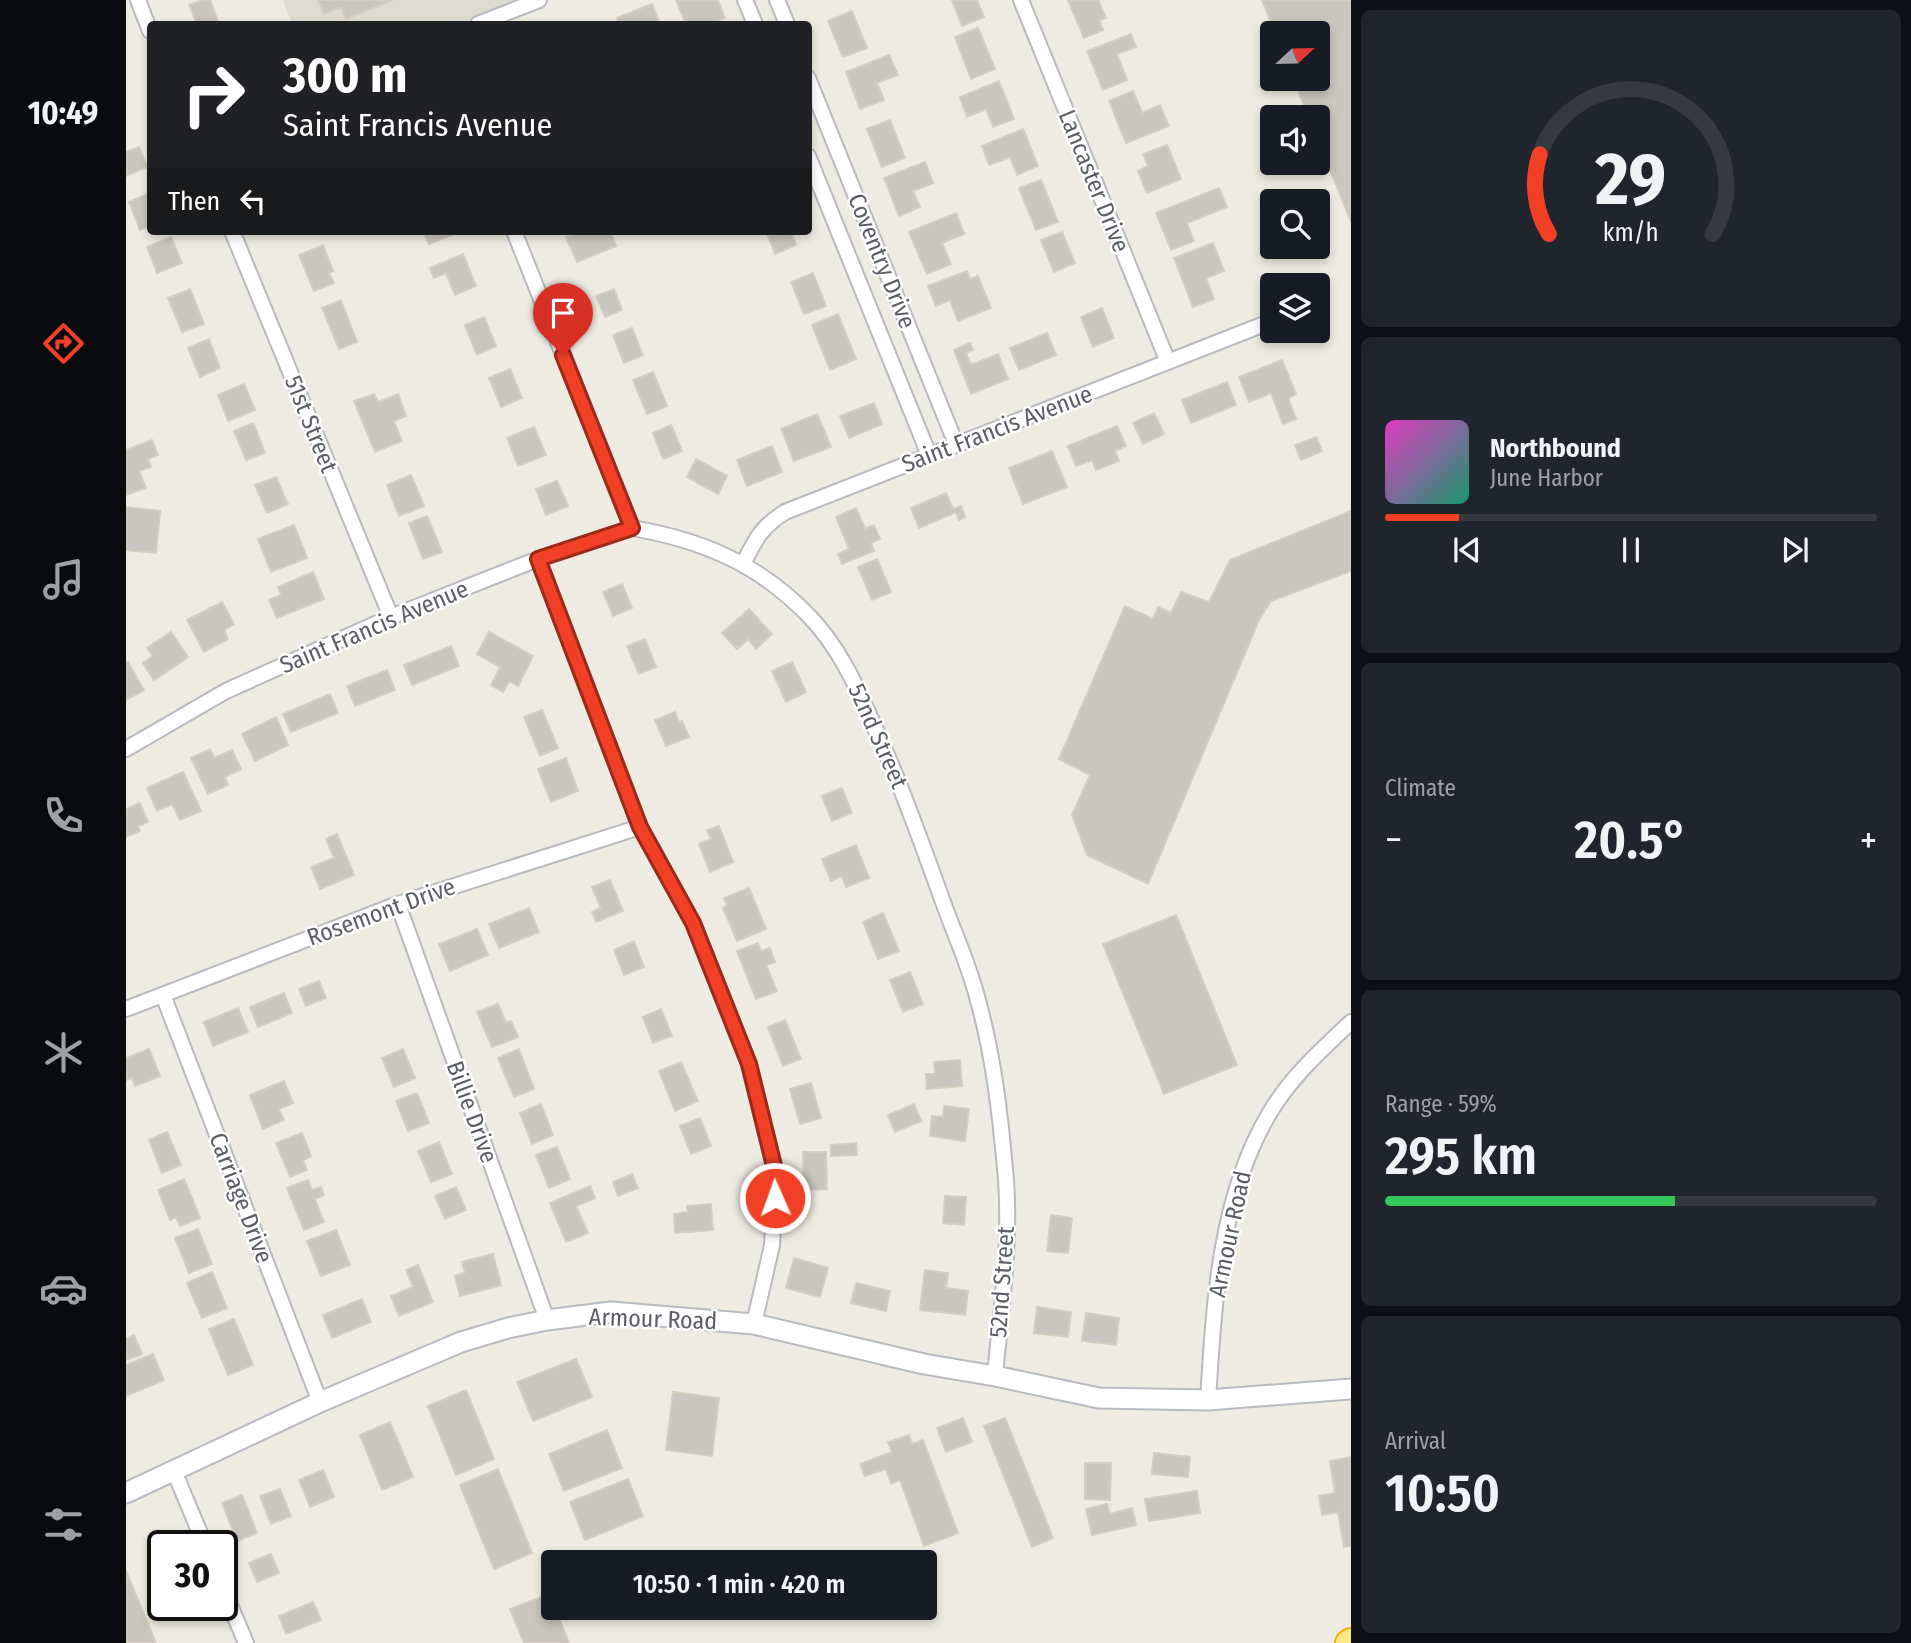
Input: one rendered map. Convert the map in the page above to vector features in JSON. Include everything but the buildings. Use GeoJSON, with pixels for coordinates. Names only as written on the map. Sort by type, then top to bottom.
{"type":"FeatureCollection","features":[{"type":"Feature","properties":{"kind":"street"},"geometry":{"type":"LineString","coordinates":[[138,0],[147,23]]}},
{"type":"Feature","properties":{"kind":"street"},"geometry":{"type":"LineString","coordinates":[[486,21],[539,0]]}},
{"type":"Feature","properties":{"kind":"street"},"geometry":{"type":"LineString","coordinates":[[745,0],[754,21]]}},
{"type":"Feature","properties":{"kind":"street"},"geometry":{"type":"LineString","coordinates":[[777,0],[786,21]]}},
{"type":"Feature","properties":{"kind":"street","name":"Lancaster Drive"},"geometry":{"type":"LineString","coordinates":[[1021,0],[1168,362]]}},
{"type":"Feature","properties":{"kind":"street","name":"Coventry Drive"},"geometry":{"type":"LineString","coordinates":[[812,88],[956,444]]}},
{"type":"Feature","properties":{"kind":"street","name":"Coventry Drive"},"geometry":{"type":"LineString","coordinates":[[812,166],[929,455]]}},
{"type":"Feature","properties":{"kind":"street","name":"51st Street"},"geometry":{"type":"LineString","coordinates":[[234,235],[391,617]]}},
{"type":"Feature","properties":{"kind":"street"},"geometry":{"type":"LineString","coordinates":[[516,235],[632,528]]}},
{"type":"Feature","properties":{"kind":"street","name":"Saint Francis Avenue"},"geometry":{"type":"LineString","coordinates":[[743,564],[758,535],[768,523],[785,512],[1260,326]]}},
{"type":"Feature","properties":{"kind":"street","name":"Saint Francis Avenue"},"geometry":{"type":"LineString","coordinates":[[126,749],[226,691],[391,617],[538,559],[632,528]]}},
{"type":"Feature","properties":{"kind":"street","name":"52nd Street"},"geometry":{"type":"LineString","coordinates":[[632,528],[685,539],[725,554],[779,589],[811,618],[838,651],[898,779],[977,996],[994,1072],[1006,1172],[1007,1235],[995,1376]]}},
{"type":"Feature","properties":{"kind":"street"},"geometry":{"type":"LineString","coordinates":[[538,559],[640,827],[693,923],[749,1064],[776,1174],[772,1245],[754,1324]]}},
{"type":"Feature","properties":{"kind":"street","name":"Rosemont Drive"},"geometry":{"type":"LineString","coordinates":[[126,1009],[398,904],[640,827]]}},
{"type":"Feature","properties":{"kind":"street","name":"Billie Drive"},"geometry":{"type":"LineString","coordinates":[[398,904],[547,1320]]}},
{"type":"Feature","properties":{"kind":"street","name":"Carriage Drive"},"geometry":{"type":"LineString","coordinates":[[163,995],[320,1402]]}},
{"type":"Feature","properties":{"kind":"street","name":"Armour Road"},"geometry":{"type":"LineString","coordinates":[[1208,1400],[1214,1303],[1231,1208],[1247,1156],[1270,1113],[1299,1073],[1351,1022]]}},
{"type":"Feature","properties":{"kind":"street","name":"Armour Road"},"geometry":{"type":"LineString","coordinates":[[126,1493],[320,1402],[461,1342],[547,1320],[611,1312],[754,1324],[924,1364],[1099,1398],[1208,1400],[1351,1389]]}},
{"type":"Feature","properties":{"kind":"street"},"geometry":{"type":"LineString","coordinates":[[174,1471],[199,1530]]}},
{"type":"Feature","properties":{"kind":"street"},"geometry":{"type":"LineString","coordinates":[[237,1621],[246,1643]]}},
{"type":"Feature","properties":{"kind":"shaded area"},"geometry":{"type":"Polygon","coordinates":[[[283,0],[519,0],[466,21],[291,21],[283,0]]]}},
{"type":"Feature","properties":{"kind":"route"},"geometry":{"type":"LineString","coordinates":[[563,355],[632,528],[538,559],[640,827],[693,923],[749,1064],[776,1174],[775,1198]]}}]}
